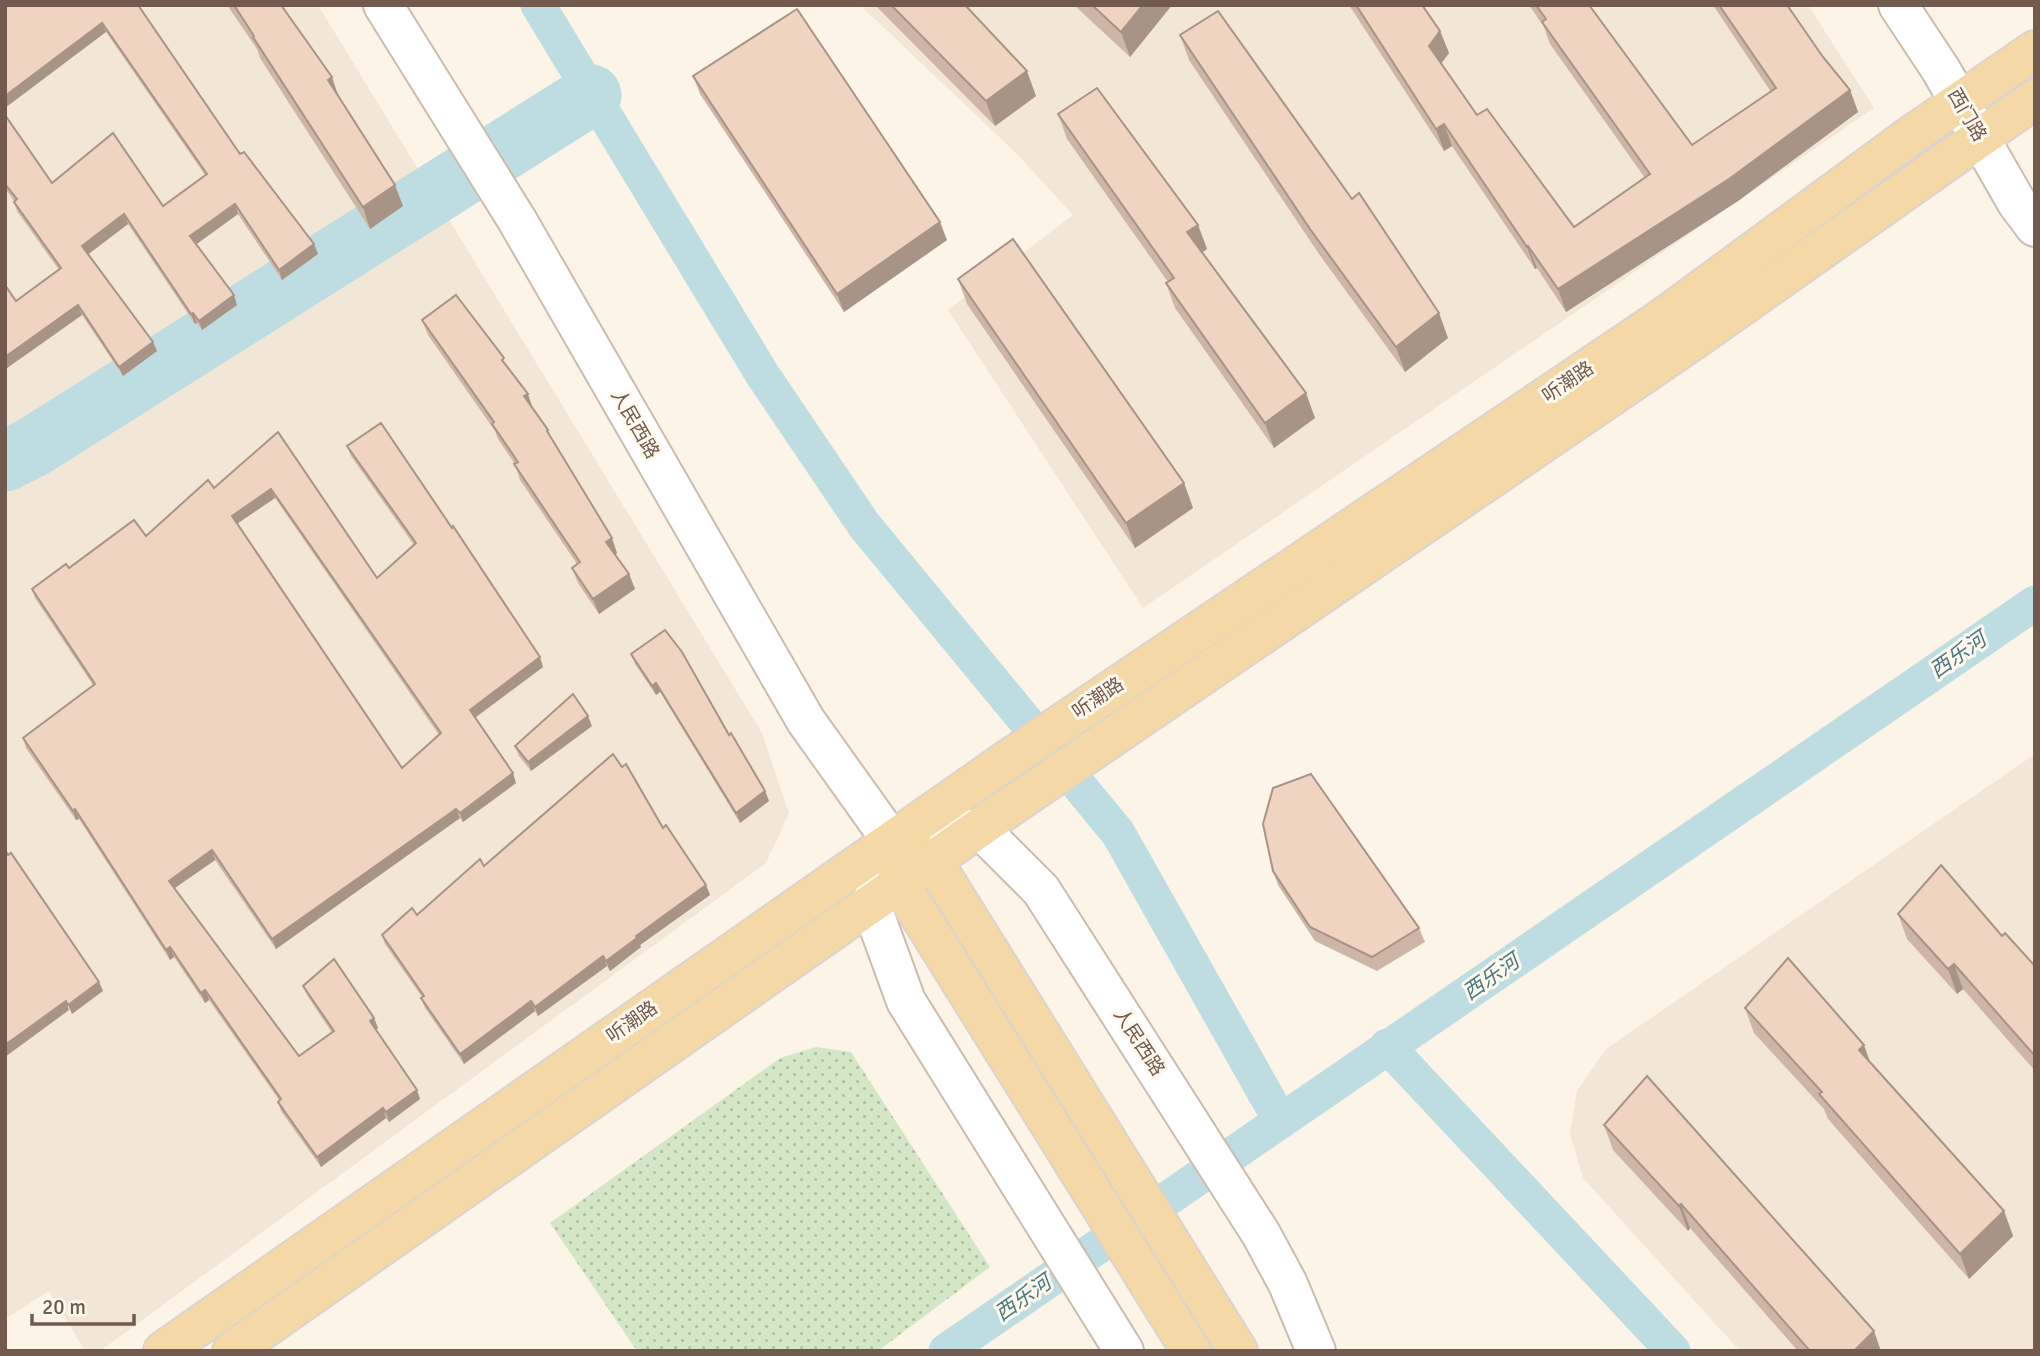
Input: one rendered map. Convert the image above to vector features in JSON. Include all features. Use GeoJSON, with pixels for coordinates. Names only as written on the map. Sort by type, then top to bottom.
{"type":"FeatureCollection","features":[{"type":"Feature","properties":{"kind":"main road","name":"听潮路"},"geometry":{"type":"LineString","coordinates":[[163,1351],[1075,713],[1660,320],[2035,50]]}},
{"type":"Feature","properties":{"kind":"main road","name":"听潮路"},"geometry":{"type":"LineString","coordinates":[[232,1351],[979,828],[1698,337],[2035,100]]}},
{"type":"Feature","properties":{"kind":"main road","name":"人民西路"},"geometry":{"type":"LineString","coordinates":[[933,861],[891,840],[886,895],[1077,1166],[1191,1351]]}},
{"type":"Feature","properties":{"kind":"main road"},"geometry":{"type":"LineString","coordinates":[[933,861],[1238,1351]]}},
{"type":"Feature","properties":{"kind":"street","name":"人民西路"},"geometry":{"type":"LineString","coordinates":[[383,5],[515,217],[806,721],[891,840]]}},
{"type":"Feature","properties":{"kind":"street","name":"西门路"},"geometry":{"type":"LineString","coordinates":[[1898,5],[1960,102],[2017,203],[2035,227]]}},
{"type":"Feature","properties":{"kind":"street","name":"人民西路"},"geometry":{"type":"LineString","coordinates":[[979,828],[1041,890],[1261,1234],[1288,1284],[1316,1351]]}},
{"type":"Feature","properties":{"kind":"street"},"geometry":{"type":"LineString","coordinates":[[891,840],[979,828]]}},
{"type":"Feature","properties":{"kind":"street","name":"人民西路"},"geometry":{"type":"LineString","coordinates":[[886,895],[906,1001],[1116,1339]]}},
{"type":"Feature","properties":{"kind":"shaded area"},"geometry":{"type":"Polygon","coordinates":[[[5,5],[318,5],[762,733],[789,813],[766,863],[100,1351],[85,1351],[49,1291],[5,1319],[5,5]]]}},
{"type":"Feature","properties":{"kind":"shaded area"},"geometry":{"type":"Polygon","coordinates":[[[860,5],[1808,5],[1874,108],[1143,608],[948,310],[1073,215],[1017,154],[860,5]]]}},
{"type":"Feature","properties":{"kind":"shaded area"},"geometry":{"type":"Polygon","coordinates":[[[2035,754],[2035,1351],[1740,1351],[1583,1178],[1570,1134],[1577,1091],[1606,1049],[2035,754]]]}},
{"type":"Feature","properties":{"kind":"green space"},"geometry":{"type":"Polygon","coordinates":[[[816,1047],[851,1052],[990,1267],[878,1351],[637,1351],[550,1223],[780,1058],[816,1047]]]}},
{"type":"Feature","properties":{"kind":"building"},"geometry":{"type":"Polygon","coordinates":[[[138,5],[240,154],[244,152],[314,244],[279,270],[235,204],[190,236],[234,295],[199,321],[191,314],[124,214],[82,246],[153,342],[119,367],[78,305],[5,357],[5,285],[16,301],[61,268],[14,202],[17,199],[5,184],[5,115],[52,183],[113,133],[163,206],[207,174],[102,23],[5,96],[5,7],[138,5]]]}},
{"type":"Feature","properties":{"kind":"building"},"geometry":{"type":"Polygon","coordinates":[[[234,5],[281,5],[332,77],[328,80],[395,185],[363,207],[234,5]]]}},
{"type":"Feature","properties":{"kind":"building"},"geometry":{"type":"Polygon","coordinates":[[[891,5],[965,5],[1027,71],[986,101],[891,5]]]}},
{"type":"Feature","properties":{"kind":"building"},"geometry":{"type":"Polygon","coordinates":[[[1092,5],[1143,5],[1121,32],[1092,5]]]}},
{"type":"Feature","properties":{"kind":"building"},"geometry":{"type":"Polygon","coordinates":[[[1356,5],[1422,5],[1440,31],[1429,46],[1477,115],[1487,109],[1574,227],[1650,174],[1542,22],[1546,19],[1536,5],[1589,5],[1692,145],[1776,88],[1719,5],[1787,5],[1850,90],[1729,179],[1558,289],[1444,124],[1436,129],[1356,5]]]}},
{"type":"Feature","properties":{"kind":"building"},"geometry":{"type":"Polygon","coordinates":[[[797,9],[940,222],[837,294],[693,76],[797,9]]]}},
{"type":"Feature","properties":{"kind":"building"},"geometry":{"type":"Polygon","coordinates":[[[1218,11],[1352,199],[1359,193],[1439,313],[1396,347],[1310,229],[1180,35],[1218,11]]]}},
{"type":"Feature","properties":{"kind":"building"},"geometry":{"type":"Polygon","coordinates":[[[1097,88],[1198,225],[1187,232],[1306,393],[1265,423],[1166,283],[1174,278],[1058,114],[1097,88]]]}},
{"type":"Feature","properties":{"kind":"building"},"geometry":{"type":"Polygon","coordinates":[[[1013,239],[1184,483],[1126,523],[958,279],[1013,239]]]}},
{"type":"Feature","properties":{"kind":"building"},"geometry":{"type":"Polygon","coordinates":[[[456,295],[528,394],[524,396],[548,430],[612,538],[606,542],[629,574],[593,599],[572,568],[580,562],[514,464],[518,462],[492,424],[494,422],[422,320],[456,295]]]}},
{"type":"Feature","properties":{"kind":"building"},"geometry":{"type":"Polygon","coordinates":[[[381,423],[540,657],[470,710],[513,773],[460,813],[456,809],[272,939],[212,850],[169,881],[299,1056],[334,1031],[303,986],[334,959],[374,1018],[370,1021],[417,1090],[386,1112],[383,1108],[317,1157],[278,1102],[281,1099],[205,990],[201,993],[170,947],[166,950],[75,809],[73,811],[23,738],[95,684],[32,589],[66,564],[69,568],[134,520],[146,536],[208,480],[214,488],[278,432],[377,578],[416,543],[347,446],[381,423]],[[271,489],[232,516],[402,768],[441,733],[271,489]]]}},
{"type":"Feature","properties":{"kind":"building"},"geometry":{"type":"Polygon","coordinates":[[[665,630],[682,652],[729,735],[731,733],[765,791],[736,813],[656,683],[652,686],[631,654],[665,630]]]}},
{"type":"Feature","properties":{"kind":"building"},"geometry":{"type":"Polygon","coordinates":[[[573,694],[588,716],[528,762],[515,746],[573,694]]]}},
{"type":"Feature","properties":{"kind":"building"},"geometry":{"type":"Polygon","coordinates":[[[613,754],[622,767],[626,764],[663,828],[666,825],[706,885],[606,961],[603,956],[535,1007],[531,1001],[460,1054],[382,935],[412,908],[417,915],[480,859],[484,866],[613,754]]]}},
{"type":"Feature","properties":{"kind":"building"},"geometry":{"type":"Polygon","coordinates":[[[1311,774],[1419,928],[1372,957],[1310,927],[1273,871],[1263,824],[1273,788],[1311,774]]]}},
{"type":"Feature","properties":{"kind":"building"},"geometry":{"type":"Polygon","coordinates":[[[5,850],[8,855],[11,853],[99,982],[68,1005],[66,1001],[5,1045],[5,850]]]}},
{"type":"Feature","properties":{"kind":"building"},"geometry":{"type":"Polygon","coordinates":[[[1941,865],[2002,936],[2005,933],[2035,966],[2035,1056],[1954,964],[1948,969],[1898,914],[1941,865]]]}},
{"type":"Feature","properties":{"kind":"building"},"geometry":{"type":"Polygon","coordinates":[[[1788,958],[1864,1045],[1859,1050],[2004,1211],[1960,1254],[1819,1094],[1822,1092],[1745,1008],[1788,958]]]}},
{"type":"Feature","properties":{"kind":"building"},"geometry":{"type":"Polygon","coordinates":[[[1647,1076],[1874,1331],[1854,1351],[1810,1351],[1681,1204],[1679,1206],[1604,1125],[1647,1076]]]}},
{"type":"Feature","properties":{"kind":"waterway"},"geometry":{"type":"LineString","coordinates":[[538,5],[762,374],[864,525],[1118,833],[1280,1120]]}},
{"type":"Feature","properties":{"kind":"waterway"},"geometry":{"type":"LineString","coordinates":[[5,461],[33,447],[591,95]]}},
{"type":"Feature","properties":{"kind":"waterway","name":"西乐河"},"geometry":{"type":"LineString","coordinates":[[946,1351],[2035,603]]}},
{"type":"Feature","properties":{"kind":"waterway"},"geometry":{"type":"LineString","coordinates":[[1387,1046],[1673,1351]]}}]}
